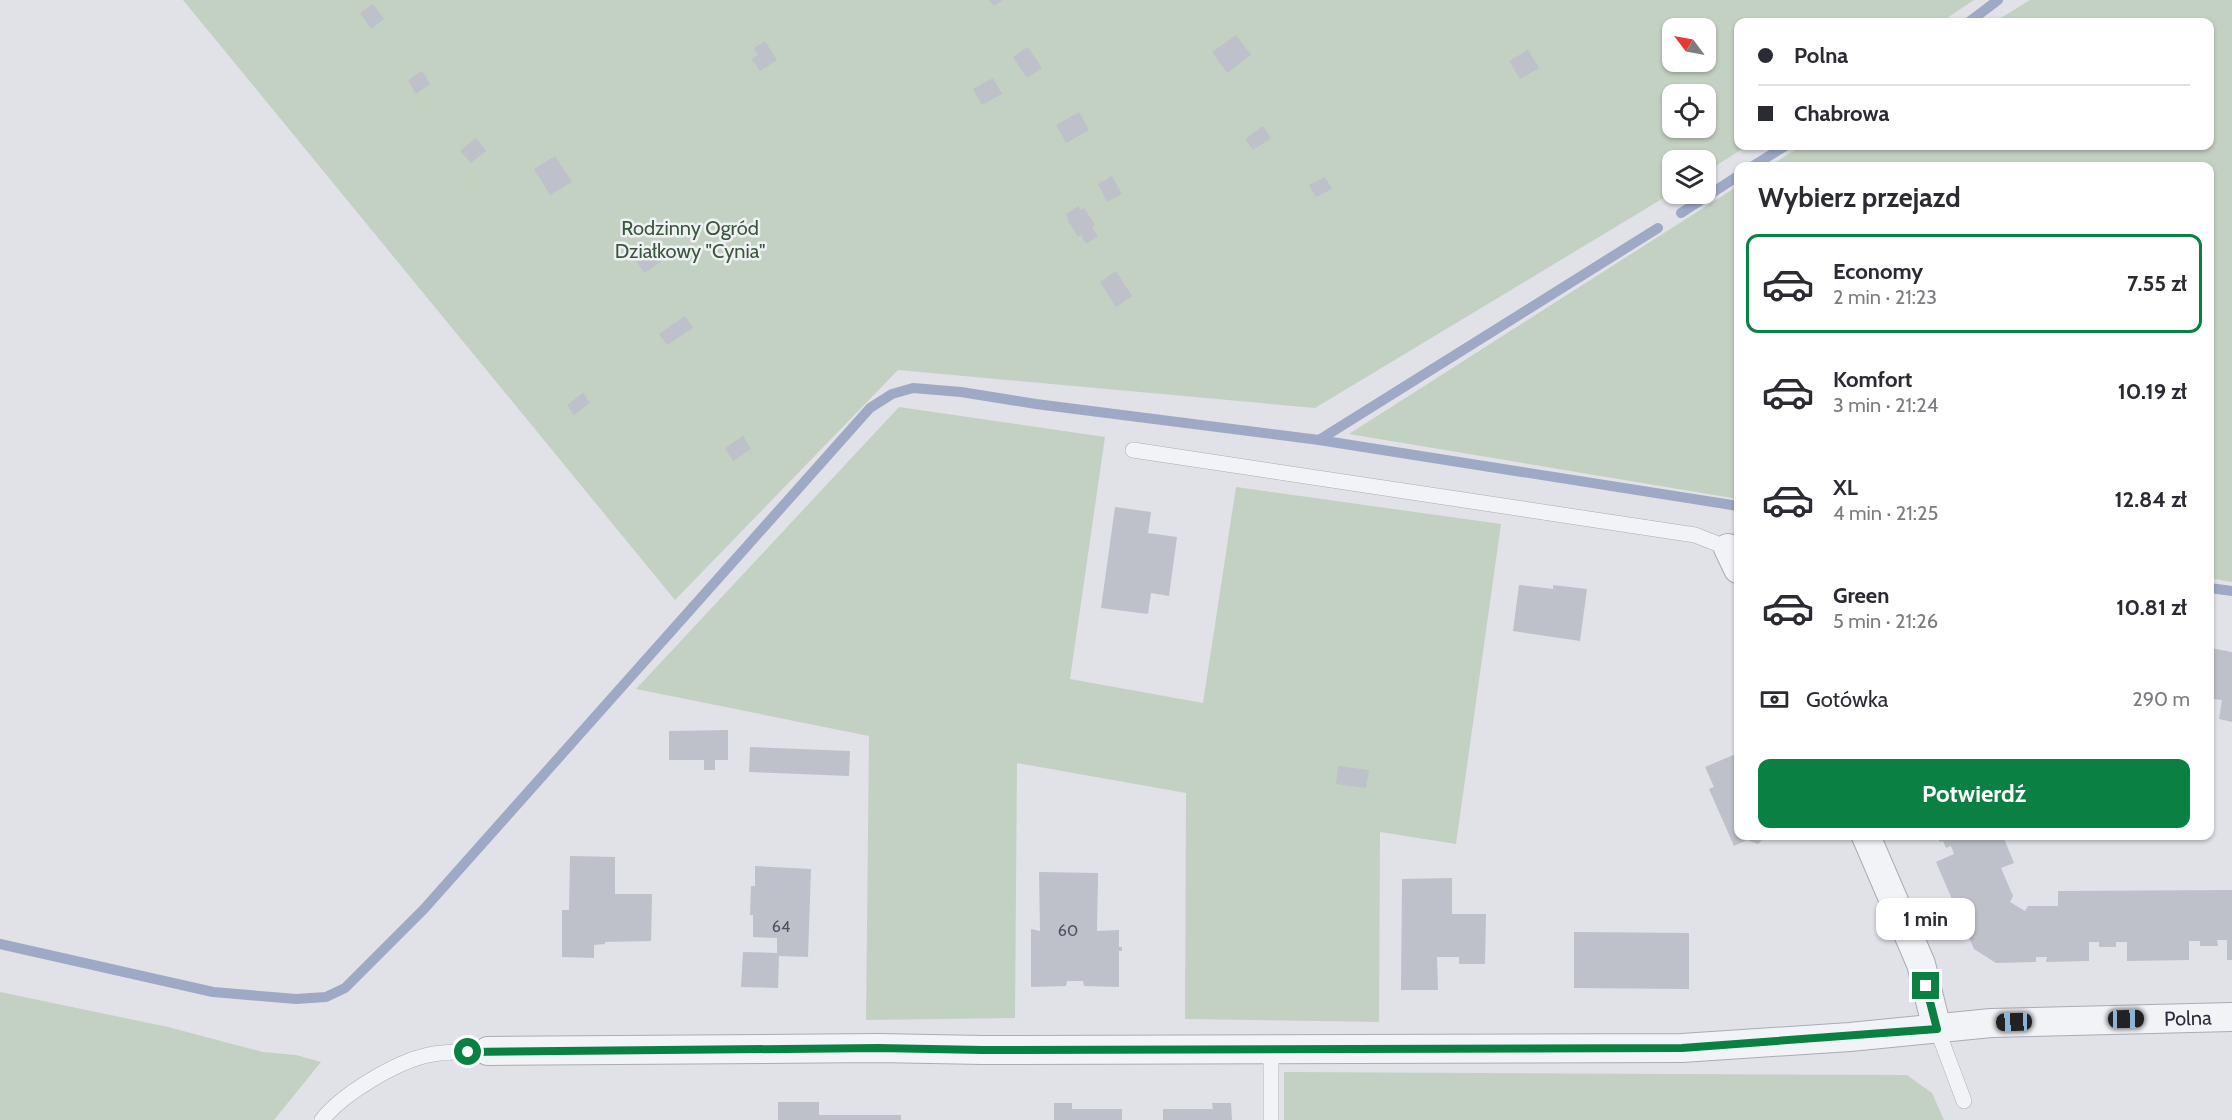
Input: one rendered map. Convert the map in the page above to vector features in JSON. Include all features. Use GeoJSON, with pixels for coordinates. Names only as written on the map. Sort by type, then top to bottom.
{"type":"FeatureCollection","features":[{"type":"Feature","properties":{"kind":"street"},"geometry":{"type":"LineString","coordinates":[[1868,840],[1921,964],[1937,1029]]}},
{"type":"Feature","properties":{"kind":"street","name":"Polna"},"geometry":{"type":"LineString","coordinates":[[488,1051],[878,1048],[983,1050],[1682,1048],[2026,1022],[2232,1017]]}},
{"type":"Feature","properties":{"kind":"lane"},"geometry":{"type":"LineString","coordinates":[[1133,450],[1695,535],[1733,559]]}},
{"type":"Feature","properties":{"kind":"lane"},"geometry":{"type":"LineString","coordinates":[[1937,1029],[1964,1101]]}},
{"type":"Feature","properties":{"kind":"lane"},"geometry":{"type":"LineString","coordinates":[[1271,1048],[1271,1120]]}},
{"type":"Feature","properties":{"kind":"lane"},"geometry":{"type":"LineString","coordinates":[[322,1120],[328,1112],[394,1066],[429,1055],[488,1051]]}},
{"type":"Feature","properties":{"kind":"green space","name":"Rodzinny Ogród Działkowy \"Cynia\""},"geometry":{"type":"Polygon","coordinates":[[[183,0],[1974,0],[1947,18],[1734,18],[1734,150],[1741,150],[1716,166],[1716,150],[1662,150],[1662,199],[1315,408],[898,370],[675,600],[183,0]]]}},
{"type":"Feature","properties":{"kind":"green space"},"geometry":{"type":"Polygon","coordinates":[[[2030,0],[2232,0],[2232,582],[2214,579],[2214,162],[1776,162],[1795,150],[2214,150],[2214,18],[2001,18],[2030,0]]]}},
{"type":"Feature","properties":{"kind":"green space"},"geometry":{"type":"Polygon","coordinates":[[[1734,188],[1734,498],[1349,434],[1709,204],[1716,204],[1716,200],[1734,188]]]}},
{"type":"Feature","properties":{"kind":"green space"},"geometry":{"type":"Polygon","coordinates":[[[899,407],[1105,437],[1070,679],[1203,703],[1236,487],[1501,524],[1456,844],[1380,832],[1379,1022],[1185,1019],[1186,793],[1017,763],[1015,1018],[866,1020],[869,736],[636,689],[899,407]]]}},
{"type":"Feature","properties":{"kind":"green space"},"geometry":{"type":"Polygon","coordinates":[[[0,992],[168,1027],[263,1052],[296,1055],[321,1062],[274,1120],[0,1120],[0,992]]]}},
{"type":"Feature","properties":{"kind":"green space"},"geometry":{"type":"Polygon","coordinates":[[[1284,1072],[1907,1075],[1932,1093],[1944,1120],[1284,1120],[1284,1072]]]}},
{"type":"Feature","properties":{"kind":"building"},"geometry":{"type":"Polygon","coordinates":[[[989,0],[1003,0],[994,6],[989,0]]]}},
{"type":"Feature","properties":{"kind":"building"},"geometry":{"type":"Polygon","coordinates":[[[373,4],[384,19],[371,29],[360,13],[373,4]]]}},
{"type":"Feature","properties":{"kind":"building"},"geometry":{"type":"Polygon","coordinates":[[[1236,35],[1251,55],[1227,73],[1212,52],[1236,35]]]}},
{"type":"Feature","properties":{"kind":"building"},"geometry":{"type":"Polygon","coordinates":[[[765,41],[777,60],[760,71],[752,59],[758,55],[754,48],[765,41]]]}},
{"type":"Feature","properties":{"kind":"building"},"geometry":{"type":"Polygon","coordinates":[[[1028,47],[1042,68],[1027,78],[1013,57],[1028,47]]]}},
{"type":"Feature","properties":{"kind":"building"},"geometry":{"type":"Polygon","coordinates":[[[1528,50],[1539,68],[1520,79],[1509,61],[1528,50]]]}},
{"type":"Feature","properties":{"kind":"building"},"geometry":{"type":"Polygon","coordinates":[[[422,71],[430,84],[416,94],[408,80],[422,71]]]}},
{"type":"Feature","properties":{"kind":"building"},"geometry":{"type":"Polygon","coordinates":[[[993,78],[1002,94],[982,105],[973,89],[993,78]]]}},
{"type":"Feature","properties":{"kind":"building"},"geometry":{"type":"Polygon","coordinates":[[[1079,112],[1089,130],[1066,143],[1056,125],[1079,112]]]}},
{"type":"Feature","properties":{"kind":"building"},"geometry":{"type":"Polygon","coordinates":[[[1263,126],[1271,138],[1253,150],[1245,139],[1263,126]]]}},
{"type":"Feature","properties":{"kind":"building"},"geometry":{"type":"Polygon","coordinates":[[[476,138],[486,151],[471,163],[460,151],[476,138]]]}},
{"type":"Feature","properties":{"kind":"building"},"geometry":{"type":"Polygon","coordinates":[[[555,156],[572,182],[550,195],[534,169],[555,156]]]}},
{"type":"Feature","properties":{"kind":"building"},"geometry":{"type":"Polygon","coordinates":[[[1112,176],[1122,194],[1107,202],[1098,184],[1112,176]]]}},
{"type":"Feature","properties":{"kind":"building"},"geometry":{"type":"Polygon","coordinates":[[[1325,177],[1332,189],[1316,197],[1309,185],[1325,177]]]}},
{"type":"Feature","properties":{"kind":"building"},"geometry":{"type":"Polygon","coordinates":[[[1078,206],[1081,210],[1084,208],[1095,225],[1092,227],[1098,236],[1086,244],[1081,235],[1078,237],[1067,219],[1066,214],[1078,206]]]}},
{"type":"Feature","properties":{"kind":"building"},"geometry":{"type":"Polygon","coordinates":[[[652,249],[661,262],[644,273],[636,260],[652,249]]]}},
{"type":"Feature","properties":{"kind":"building"},"geometry":{"type":"Polygon","coordinates":[[[1116,271],[1132,296],[1116,307],[1100,282],[1116,271]]]}},
{"type":"Feature","properties":{"kind":"building"},"geometry":{"type":"Polygon","coordinates":[[[685,316],[693,328],[667,345],[659,334],[685,316]]]}},
{"type":"Feature","properties":{"kind":"building"},"geometry":{"type":"Polygon","coordinates":[[[583,393],[590,403],[574,415],[567,405],[583,393]]]}},
{"type":"Feature","properties":{"kind":"building"},"geometry":{"type":"Polygon","coordinates":[[[743,436],[751,449],[733,461],[725,448],[743,436]]]}},
{"type":"Feature","properties":{"kind":"building"},"geometry":{"type":"Polygon","coordinates":[[[1115,507],[1151,512],[1148,533],[1177,537],[1169,596],[1151,593],[1148,614],[1101,608],[1115,507]]]}},
{"type":"Feature","properties":{"kind":"building"},"geometry":{"type":"Polygon","coordinates":[[[1519,585],[1553,589],[1553,585],[1587,589],[1580,641],[1513,631],[1519,585]]]}},
{"type":"Feature","properties":{"kind":"building"},"geometry":{"type":"Polygon","coordinates":[[[2214,649],[2232,652],[2232,722],[2219,719],[2222,700],[2214,699],[2214,649]]]}},
{"type":"Feature","properties":{"kind":"building"},"geometry":{"type":"Polygon","coordinates":[[[728,730],[728,760],[715,760],[715,770],[704,770],[704,760],[669,760],[669,731],[728,730]]]}},
{"type":"Feature","properties":{"kind":"building"},"geometry":{"type":"Polygon","coordinates":[[[750,747],[850,751],[849,776],[749,772],[750,747]]]}},
{"type":"Feature","properties":{"kind":"building"},"geometry":{"type":"Polygon","coordinates":[[[1734,755],[1734,840],[1747,840],[1734,846],[1709,789],[1714,787],[1705,767],[1734,755]]]}},
{"type":"Feature","properties":{"kind":"building"},"geometry":{"type":"Polygon","coordinates":[[[1338,766],[1369,770],[1366,788],[1336,784],[1338,766]]]}},
{"type":"Feature","properties":{"kind":"building"},"geometry":{"type":"Polygon","coordinates":[[[1747,840],[1762,840],[1758,844],[1747,840]]]}},
{"type":"Feature","properties":{"kind":"building"},"geometry":{"type":"Polygon","coordinates":[[[1939,840],[2005,840],[2014,863],[2001,868],[2013,896],[2010,902],[2025,911],[2028,906],[2058,906],[2058,891],[2232,890],[2232,960],[2227,960],[2227,940],[2217,940],[2218,946],[2200,946],[2200,941],[2189,941],[2189,960],[2127,961],[2127,942],[2116,942],[2116,947],[2099,947],[2099,942],[2089,942],[2089,961],[2046,962],[2047,957],[2036,957],[2036,962],[1996,963],[1974,949],[1957,910],[1961,908],[1958,900],[1953,901],[1936,862],[1954,854],[1951,846],[1946,848],[1943,841],[1939,840]]]}},
{"type":"Feature","properties":{"kind":"building"},"geometry":{"type":"Polygon","coordinates":[[[570,856],[615,857],[615,894],[652,894],[651,941],[605,942],[605,944],[594,945],[594,958],[562,957],[562,910],[569,910],[570,856]]]}},
{"type":"Feature","properties":{"kind":"building"},"geometry":{"type":"Polygon","coordinates":[[[755,866],[811,869],[808,957],[779,956],[778,988],[741,987],[743,952],[777,953],[777,938],[753,937],[753,915],[750,915],[751,886],[755,886],[755,866]]]}},
{"type":"Feature","properties":{"kind":"building"},"geometry":{"type":"Polygon","coordinates":[[[1039,872],[1098,873],[1097,931],[1119,930],[1119,947],[1122,947],[1122,951],[1119,951],[1119,987],[1084,986],[1083,981],[1067,981],[1066,986],[1031,987],[1031,929],[1040,931],[1039,872]]]}},
{"type":"Feature","properties":{"kind":"building"},"geometry":{"type":"Polygon","coordinates":[[[1452,878],[1452,914],[1486,914],[1485,964],[1459,964],[1459,957],[1437,957],[1438,990],[1401,990],[1402,879],[1452,878]]]}},
{"type":"Feature","properties":{"kind":"building"},"geometry":{"type":"Polygon","coordinates":[[[1574,932],[1689,933],[1689,989],[1574,988],[1574,932]]]}},
{"type":"Feature","properties":{"kind":"building"},"geometry":{"type":"Polygon","coordinates":[[[778,1102],[819,1102],[819,1115],[901,1115],[901,1120],[778,1120],[778,1102]]]}},
{"type":"Feature","properties":{"kind":"building"},"geometry":{"type":"Polygon","coordinates":[[[1054,1103],[1072,1103],[1072,1109],[1122,1109],[1122,1120],[1054,1120],[1054,1103]]]}},
{"type":"Feature","properties":{"kind":"building"},"geometry":{"type":"Polygon","coordinates":[[[1212,1103],[1231,1103],[1232,1120],[1163,1120],[1163,1109],[1213,1109],[1212,1103]]]}},
{"type":"Feature","properties":{"kind":"waterway"},"geometry":{"type":"LineString","coordinates":[[1974,18],[1998,0]]}},
{"type":"Feature","properties":{"kind":"waterway"},"geometry":{"type":"LineString","coordinates":[[1759,162],[1779,150]]}},
{"type":"Feature","properties":{"kind":"waterway"},"geometry":{"type":"LineString","coordinates":[[1681,213],[1734,179]]}},
{"type":"Feature","properties":{"kind":"waterway"},"geometry":{"type":"LineString","coordinates":[[1319,440],[1658,228]]}},
{"type":"Feature","properties":{"kind":"waterway"},"geometry":{"type":"LineString","coordinates":[[0,944],[213,992],[296,999],[326,997],[345,988],[424,909],[870,408],[892,394],[913,388],[961,392],[1036,404],[1319,440],[1734,505]]}},
{"type":"Feature","properties":{"kind":"waterway"},"geometry":{"type":"LineString","coordinates":[[2214,589],[2232,591]]}},
{"type":"Feature","properties":{"kind":"route"},"geometry":{"type":"LineString","coordinates":[[468,1052],[878,1048],[983,1050],[1682,1048],[1937,1029],[1926,986]]}}]}
